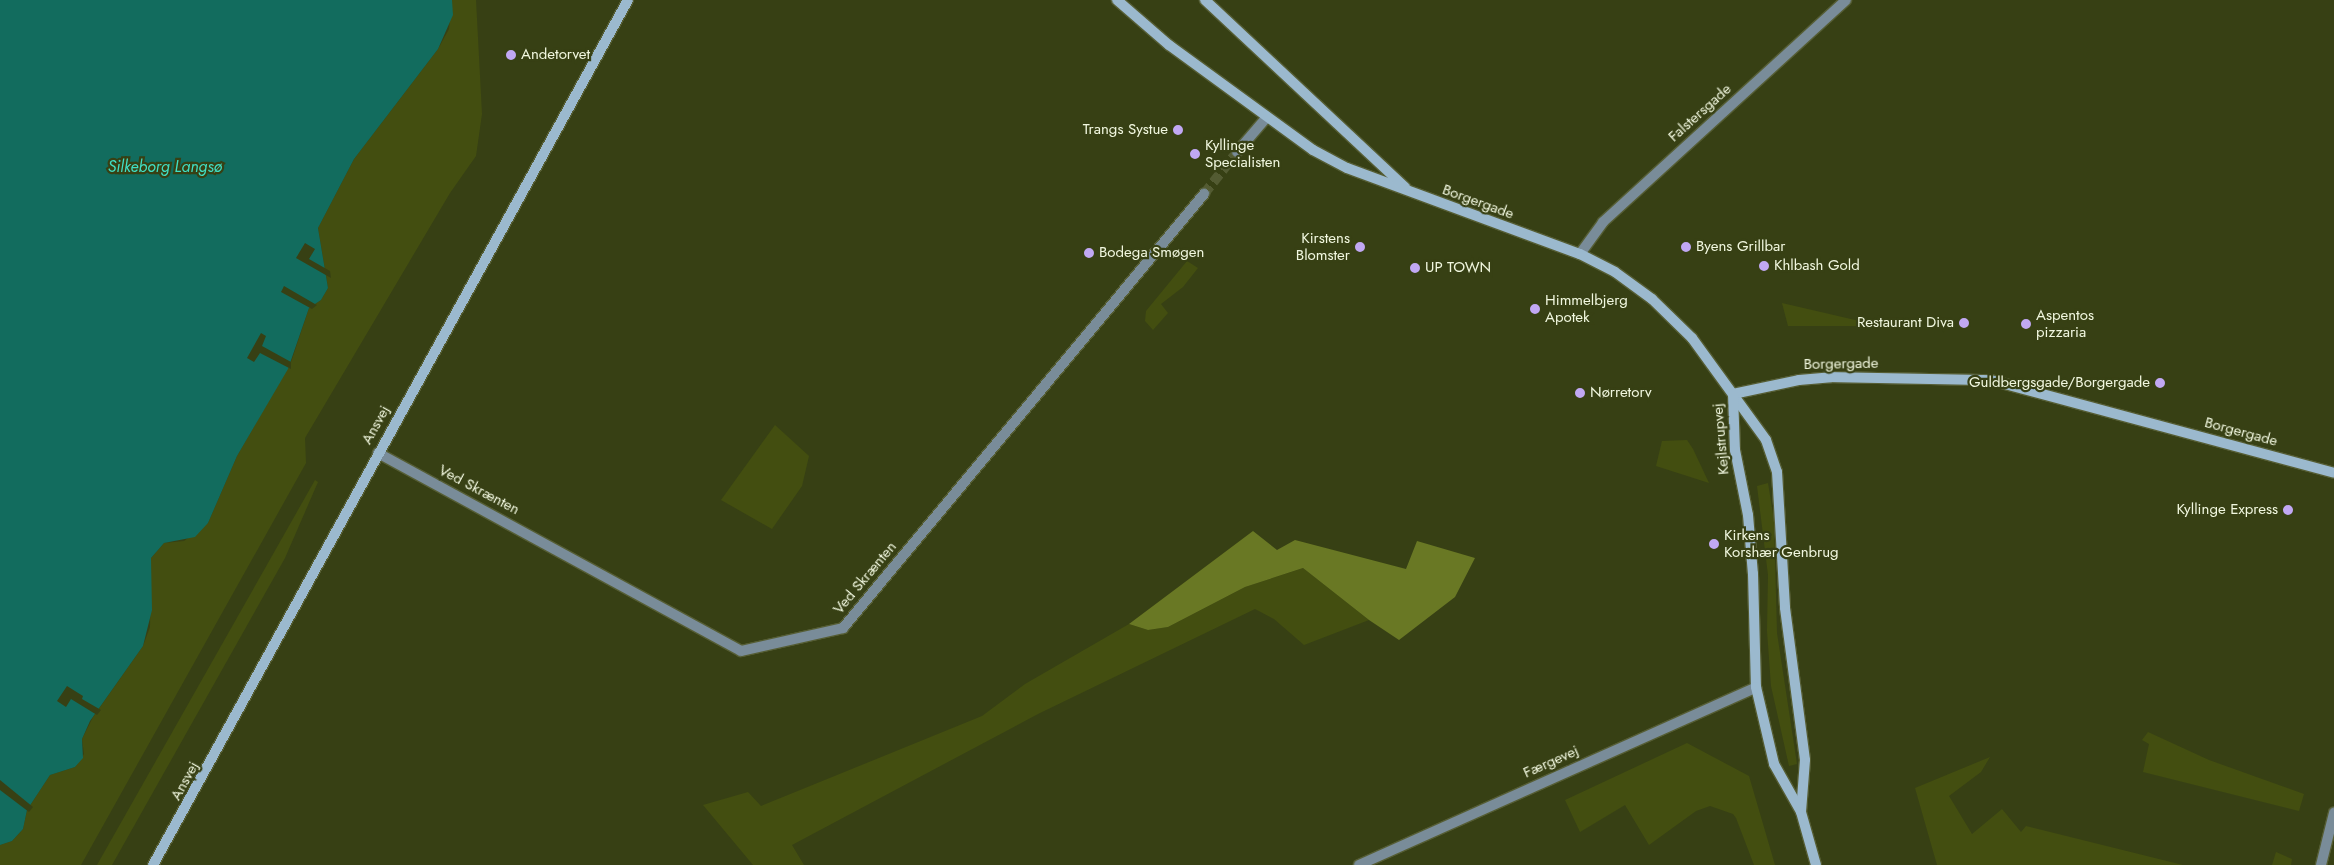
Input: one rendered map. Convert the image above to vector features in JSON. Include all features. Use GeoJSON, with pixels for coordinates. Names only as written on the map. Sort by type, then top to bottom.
{"type":"FeatureCollection","features":[{"type":"Feature","properties":{"kind":"street","name":"Ansvej"},"geometry":{"type":"LineString","coordinates":[[153,865],[206,775],[378,453],[628,0]]}},
{"type":"Feature","properties":{"kind":"street","name":"Borgergade"},"geometry":{"type":"LineString","coordinates":[[1117,0],[1170,45],[1313,150],[1347,168],[1580,254],[1615,272],[1673,318],[1733,394],[1799,380],[1831,377],[1990,380],[2334,473]]}},
{"type":"Feature","properties":{"kind":"street","name":"Borgergade"},"geometry":{"type":"LineString","coordinates":[[1205,0],[1407,190]]}},
{"type":"Feature","properties":{"kind":"street","name":"Falstersgade"},"geometry":{"type":"LineString","coordinates":[[1580,254],[1603,222],[1846,0]]}},
{"type":"Feature","properties":{"kind":"street"},"geometry":{"type":"LineString","coordinates":[[1237,152],[1267,117]]}},
{"type":"Feature","properties":{"kind":"street","name":"Ved Skrænten"},"geometry":{"type":"LineString","coordinates":[[378,453],[741,651],[843,628],[1204,194]]}},
{"type":"Feature","properties":{"kind":"street","name":"Kejlstrupvej"},"geometry":{"type":"LineString","coordinates":[[1733,394],[1735,450],[1748,515],[1753,574],[1756,687],[1774,764],[1801,812],[1816,865]]}},
{"type":"Feature","properties":{"kind":"street","name":"Kejlstrupvej"},"geometry":{"type":"LineString","coordinates":[[1733,394],[1766,440],[1780,485],[1785,608],[1805,760],[1801,812]]}},
{"type":"Feature","properties":{"kind":"street","name":"Færgevej"},"geometry":{"type":"LineString","coordinates":[[1359,865],[1756,687]]}},
{"type":"Feature","properties":{"kind":"street"},"geometry":{"type":"LineString","coordinates":[[2321,865],[2334,813]]}},
{"type":"Feature","properties":{"kind":"green space"},"geometry":{"type":"Polygon","coordinates":[[[452,0],[476,0],[482,114],[476,156],[450,193],[305,438],[306,463],[81,865],[0,865],[0,845],[12,841],[23,829],[27,810],[50,775],[75,767],[79,762],[84,754],[82,739],[93,717],[143,646],[150,627],[151,558],[164,543],[184,541],[208,523],[237,456],[291,362],[309,308],[321,300],[328,288],[318,228],[354,159],[438,49],[449,29],[452,0]]]}},
{"type":"Feature","properties":{"kind":"green space"},"geometry":{"type":"Polygon","coordinates":[[[1187,261],[1198,268],[1183,287],[1161,304],[1168,313],[1153,330],[1145,321],[1146,311],[1187,261]]]}},
{"type":"Feature","properties":{"kind":"green space"},"geometry":{"type":"Polygon","coordinates":[[[1782,303],[1881,326],[1788,326],[1782,303]]]}},
{"type":"Feature","properties":{"kind":"green space"},"geometry":{"type":"Polygon","coordinates":[[[775,425],[809,456],[802,486],[772,529],[721,500],[775,425]]]}},
{"type":"Feature","properties":{"kind":"green space"},"geometry":{"type":"Polygon","coordinates":[[[1687,440],[1709,483],[1656,466],[1662,441],[1687,440]]]}},
{"type":"Feature","properties":{"kind":"green space"},"geometry":{"type":"Polygon","coordinates":[[[315,480],[318,482],[285,558],[112,865],[97,865],[315,480]]]}},
{"type":"Feature","properties":{"kind":"green space"},"geometry":{"type":"Polygon","coordinates":[[[1768,483],[1774,520],[1777,633],[1797,764],[1789,766],[1771,686],[1767,631],[1768,575],[1757,486],[1768,483]]]}},
{"type":"Feature","properties":{"kind":"green space"},"geometry":{"type":"Polygon","coordinates":[[[1253,531],[1277,550],[1295,540],[1406,569],[1417,541],[1475,558],[1455,597],[1399,640],[1369,620],[1303,568],[1245,587],[1168,627],[1148,630],[1129,624],[1253,531]]]}},
{"type":"Feature","properties":{"kind":"green space"},"geometry":{"type":"Polygon","coordinates":[[[1303,568],[1369,620],[1304,645],[1274,619],[1255,609],[1038,714],[792,845],[804,865],[753,865],[703,805],[748,792],[761,806],[982,716],[1025,684],[1129,624],[1148,630],[1168,627],[1245,587],[1303,568]]]}},
{"type":"Feature","properties":{"kind":"green space"},"geometry":{"type":"Polygon","coordinates":[[[2148,732],[2209,760],[2304,794],[2299,811],[2143,772],[2149,744],[2142,740],[2148,732]]]}},
{"type":"Feature","properties":{"kind":"green space"},"geometry":{"type":"Polygon","coordinates":[[[1687,743],[1749,776],[1775,865],[1754,865],[1736,818],[1733,814],[1710,806],[1696,811],[1649,845],[1625,805],[1580,832],[1565,800],[1687,743]]]}},
{"type":"Feature","properties":{"kind":"green space"},"geometry":{"type":"Polygon","coordinates":[[[1990,757],[1981,772],[1949,796],[1972,834],[2002,809],[2021,832],[2026,826],[2183,865],[1937,865],[1915,788],[1990,757]]]}},
{"type":"Feature","properties":{"kind":"green space"},"geometry":{"type":"Polygon","coordinates":[[[2276,852],[2292,859],[2291,865],[2272,865],[2276,852]]]}},
{"type":"Feature","properties":{"kind":"water","name":"Silkeborg Langsø"},"geometry":{"type":"Polygon","coordinates":[[[0,0],[452,0],[453,15],[438,49],[354,159],[318,228],[328,288],[321,300],[309,308],[288,369],[237,456],[208,523],[195,537],[164,543],[151,558],[152,610],[143,646],[90,721],[82,739],[83,758],[75,767],[50,775],[27,810],[23,829],[12,841],[0,845],[0,0]]]}},
{"type":"Feature","properties":{"kind":"pier"},"geometry":{"type":"Polygon","coordinates":[[[305,243],[315,249],[309,259],[330,271],[331,278],[296,258],[305,243]]]}},
{"type":"Feature","properties":{"kind":"pier"},"geometry":{"type":"Polygon","coordinates":[[[284,286],[317,305],[312,309],[281,292],[284,286]]]}},
{"type":"Feature","properties":{"kind":"pier"},"geometry":{"type":"Polygon","coordinates":[[[261,333],[266,336],[262,346],[291,362],[291,369],[260,353],[254,362],[247,358],[261,333]]]}},
{"type":"Feature","properties":{"kind":"pier"},"geometry":{"type":"Polygon","coordinates":[[[67,686],[83,696],[82,699],[101,710],[97,715],[71,699],[66,707],[57,701],[67,686]]]}},
{"type":"Feature","properties":{"kind":"pier"},"geometry":{"type":"Polygon","coordinates":[[[0,780],[33,807],[29,812],[0,790],[0,780]]]}},
{"type":"Feature","properties":{"kind":"tunnel"},"geometry":{"type":"LineString","coordinates":[[1204,194],[1237,152]]}},
{"type":"Feature","properties":{"kind":"place","name":"Andetorvet"},"geometry":{"type":"Point","coordinates":[511,55]}},
{"type":"Feature","properties":{"kind":"place","name":"Trangs Systue"},"geometry":{"type":"Point","coordinates":[1178,130]}},
{"type":"Feature","properties":{"kind":"place","name":"Kyllinge Specialisten"},"geometry":{"type":"Point","coordinates":[1195,154]}},
{"type":"Feature","properties":{"kind":"place","name":"Kirstens Blomster"},"geometry":{"type":"Point","coordinates":[1360,247]}},
{"type":"Feature","properties":{"kind":"place","name":"Byens Grillbar"},"geometry":{"type":"Point","coordinates":[1686,247]}},
{"type":"Feature","properties":{"kind":"place","name":"Bodega Smøgen"},"geometry":{"type":"Point","coordinates":[1089,253]}},
{"type":"Feature","properties":{"kind":"place","name":"Khlbash Gold"},"geometry":{"type":"Point","coordinates":[1764,266]}},
{"type":"Feature","properties":{"kind":"place","name":"UP TOWN"},"geometry":{"type":"Point","coordinates":[1415,268]}},
{"type":"Feature","properties":{"kind":"place","name":"Himmelbjerg Apotek"},"geometry":{"type":"Point","coordinates":[1535,309]}},
{"type":"Feature","properties":{"kind":"place","name":"Restaurant Diva"},"geometry":{"type":"Point","coordinates":[1964,323]}},
{"type":"Feature","properties":{"kind":"place","name":"Aspentos pizzaria"},"geometry":{"type":"Point","coordinates":[2026,324]}},
{"type":"Feature","properties":{"kind":"place","name":"Guldbergsgade/Borgergade"},"geometry":{"type":"Point","coordinates":[2160,383]}},
{"type":"Feature","properties":{"kind":"place","name":"Nørretorv"},"geometry":{"type":"Point","coordinates":[1580,393]}},
{"type":"Feature","properties":{"kind":"place","name":"Kyllinge Express"},"geometry":{"type":"Point","coordinates":[2288,510]}},
{"type":"Feature","properties":{"kind":"place","name":"Kirkens Korshær Genbrug"},"geometry":{"type":"Point","coordinates":[1714,544]}}]}
